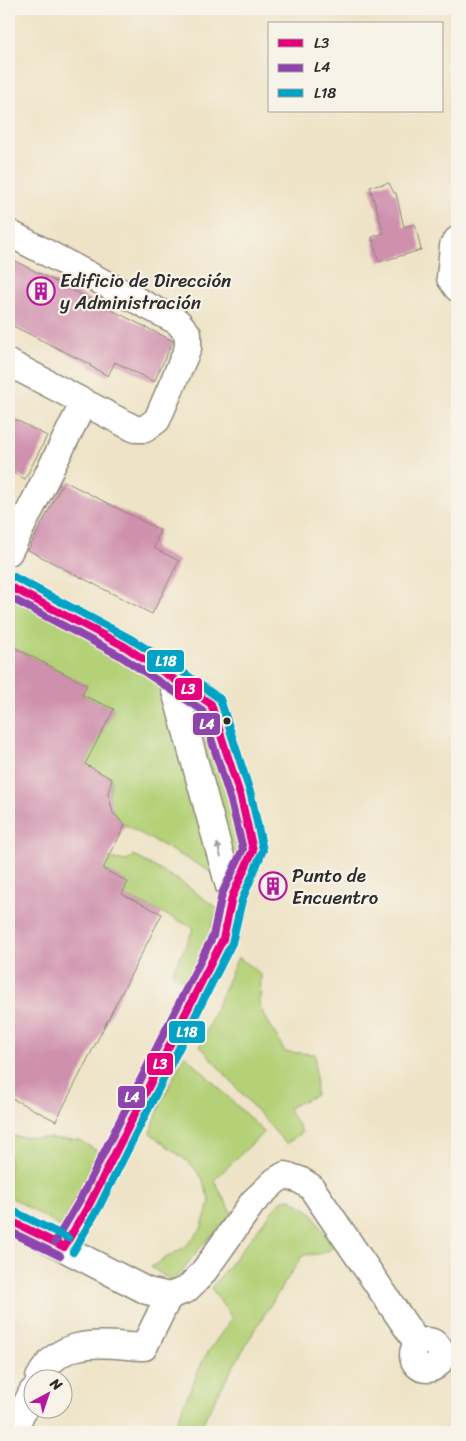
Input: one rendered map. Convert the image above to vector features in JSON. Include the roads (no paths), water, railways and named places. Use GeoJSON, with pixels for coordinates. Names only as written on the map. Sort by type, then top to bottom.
{"type":"FeatureCollection","features":[{"type":"Feature","properties":{"kind":"street"},"geometry":{"type":"LineString","coordinates":[[9,233],[178,322],[188,334],[188,348],[157,420],[145,429],[135,428],[9,363]]}},
{"type":"Feature","properties":{"kind":"street"},"geometry":{"type":"LineString","coordinates":[[455,243],[450,278],[457,288]]}},
{"type":"Feature","properties":{"kind":"street"},"geometry":{"type":"LineString","coordinates":[[9,552],[15,521],[84,402]]}},
{"type":"Feature","properties":{"kind":"street"},"geometry":{"type":"LineString","coordinates":[[9,586],[124,646],[211,704],[241,798],[252,850],[232,897],[223,939],[90,1203],[64,1247]]}},
{"type":"Feature","properties":{"kind":"street"},"geometry":{"type":"LineString","coordinates":[[171,676],[232,897]]}},
{"type":"Feature","properties":{"kind":"street"},"geometry":{"type":"LineString","coordinates":[[9,1220],[147,1291],[168,1296],[186,1290],[202,1274],[253,1202],[275,1181],[285,1175],[300,1180],[311,1187],[438,1348]]}},
{"type":"Feature","properties":{"kind":"street"},"geometry":{"type":"LineString","coordinates":[[46,1368],[55,1357],[73,1347],[102,1345],[144,1347],[168,1296]]}},
{"type":"Feature","properties":{"kind":"street"},"geometry":{"type":"LineString","coordinates":[[9,1423],[15,1427],[22,1413]]}},
{"type":"Feature","properties":{"kind":"place","name":"Edificio de Dirección y Administración"},"geometry":{"type":"Point","coordinates":[41,291]}},
{"type":"Feature","properties":{"kind":"place","name":"Punto de Encuentro"},"geometry":{"type":"Point","coordinates":[273,886]}}]}
